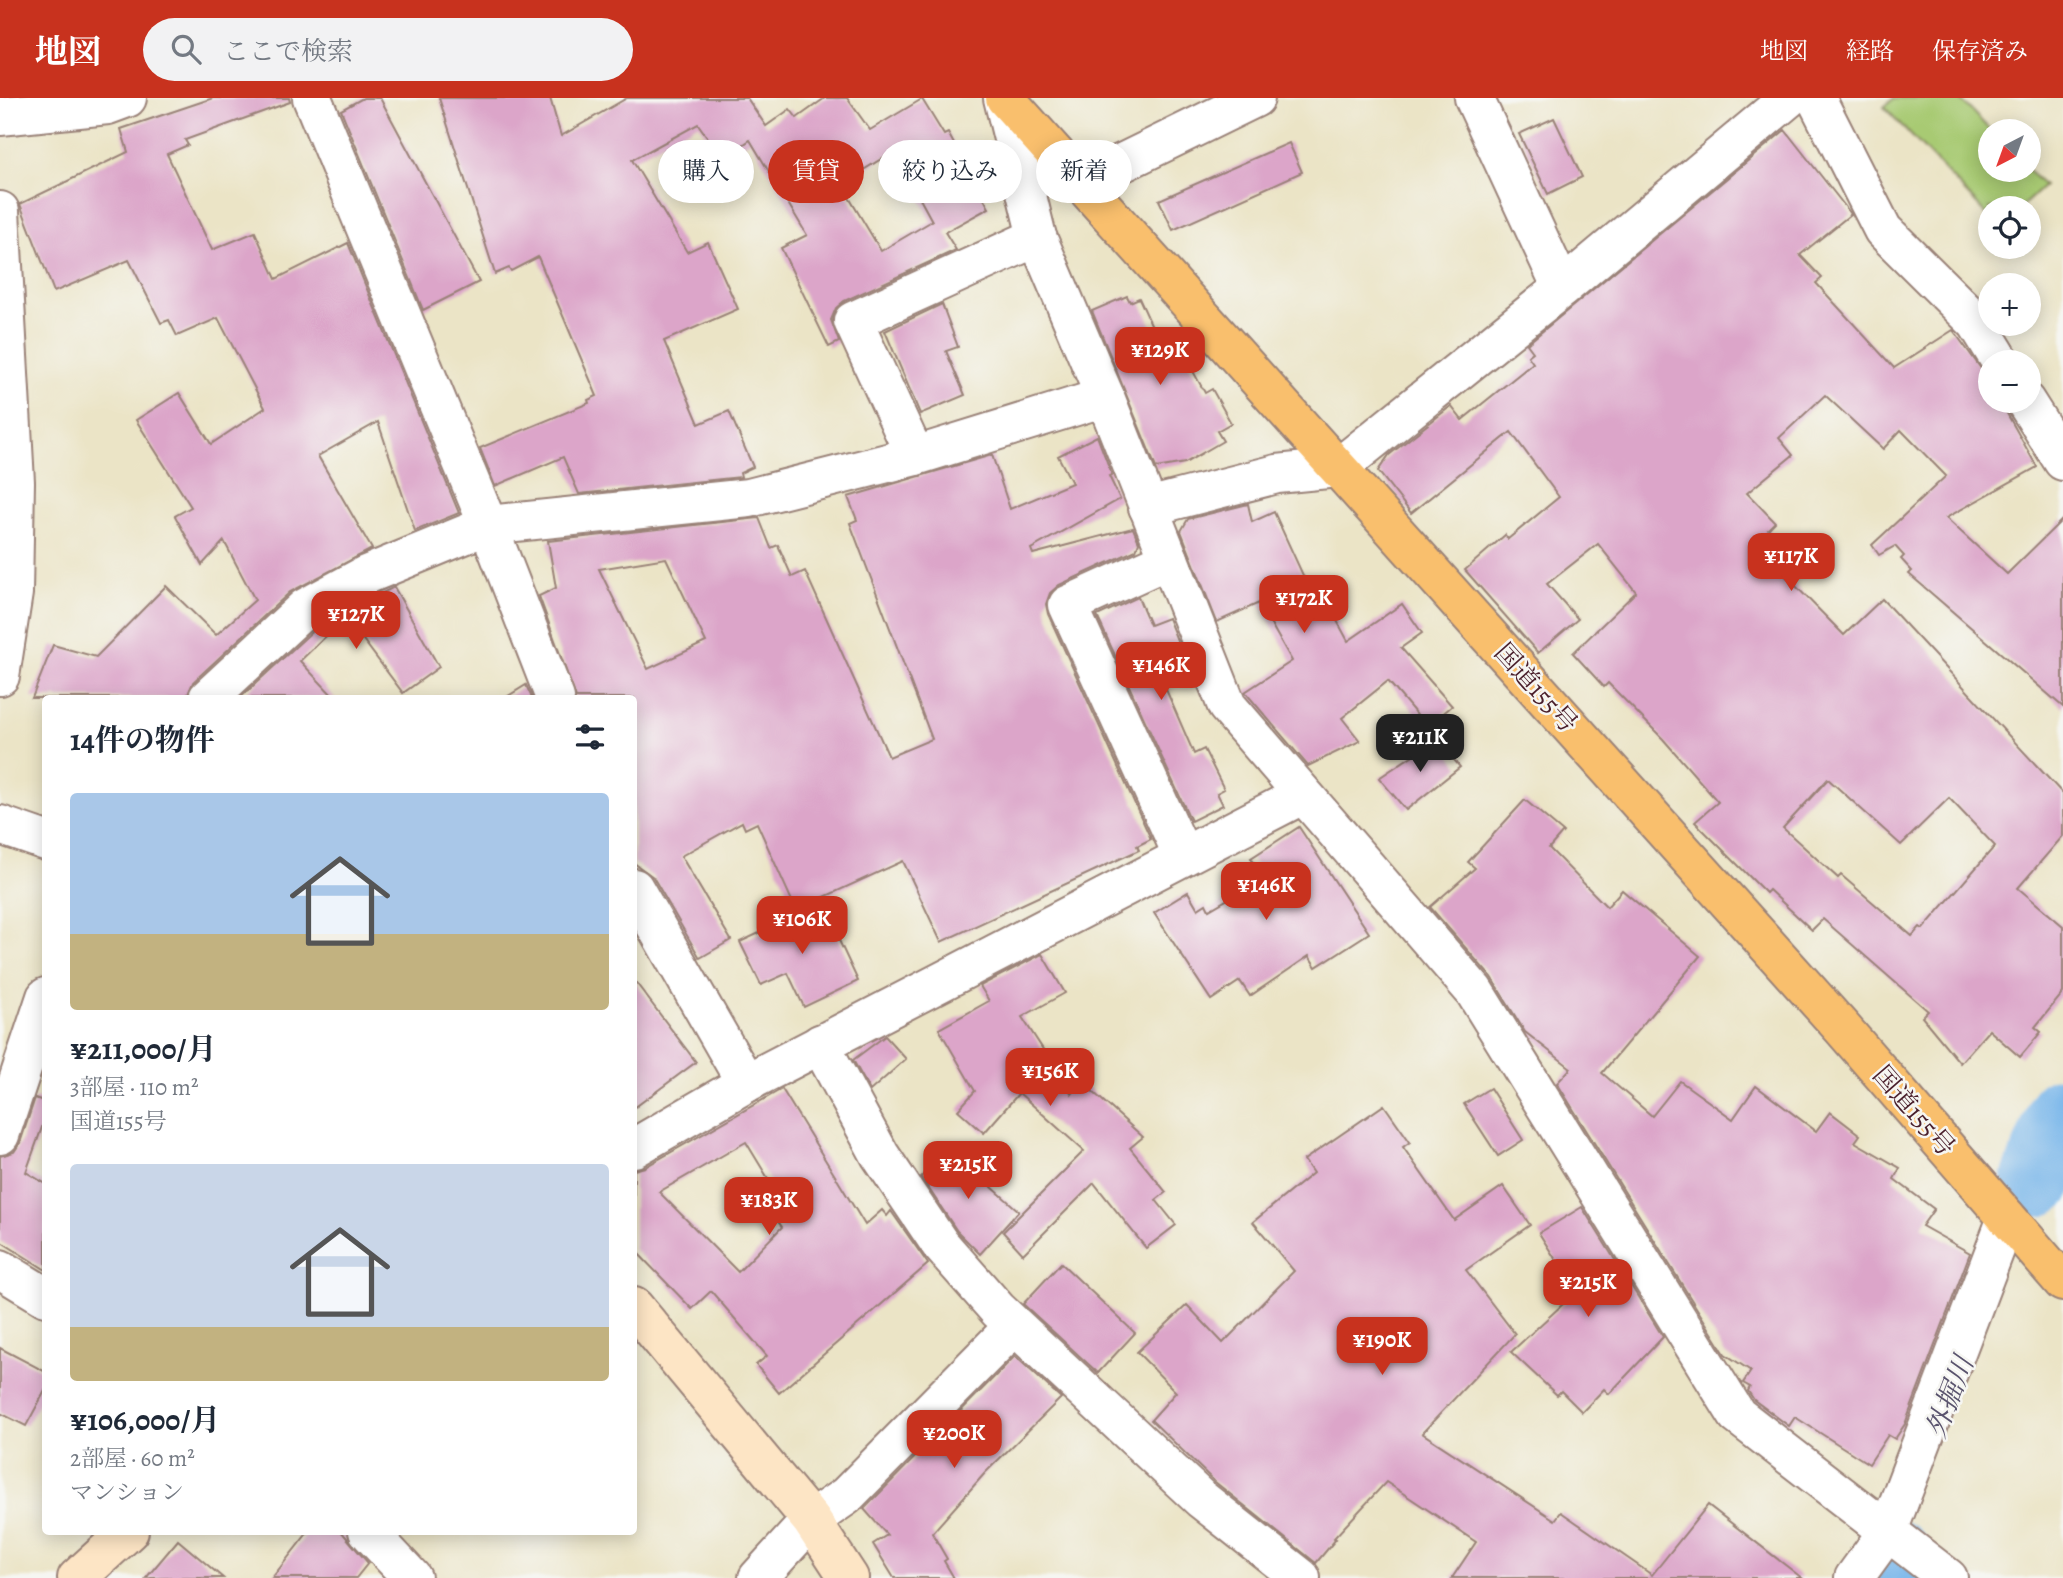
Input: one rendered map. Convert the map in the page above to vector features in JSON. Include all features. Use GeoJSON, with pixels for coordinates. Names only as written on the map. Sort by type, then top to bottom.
{"type":"FeatureCollection","features":[{"type":"Feature","properties":{"kind":"highway","name":"国道155号"},"geometry":{"type":"LineString","coordinates":[[1004,98],[1043,140]]}},
{"type":"Feature","properties":{"kind":"highway","name":"国道155号"},"geometry":{"type":"LineString","coordinates":[[1100,203],[1842,1028],[2063,1283]]}},
{"type":"Feature","properties":{"kind":"street"},"geometry":{"type":"LineString","coordinates":[[0,116],[108,104],[127,98]]}},
{"type":"Feature","properties":{"kind":"street"},"geometry":{"type":"LineString","coordinates":[[312,98],[488,526],[554,695]]}},
{"type":"Feature","properties":{"kind":"street"},"geometry":{"type":"LineString","coordinates":[[1004,98],[1037,237],[1105,397],[1227,706],[1474,991],[1737,1415],[1948,1578]]}},
{"type":"Feature","properties":{"kind":"street"},"geometry":{"type":"LineString","coordinates":[[1132,158],[1255,98]]}},
{"type":"Feature","properties":{"kind":"street"},"geometry":{"type":"LineString","coordinates":[[1474,98],[1562,288]]}},
{"type":"Feature","properties":{"kind":"street"},"geometry":{"type":"LineString","coordinates":[[1745,135],[1749,98]]}},
{"type":"Feature","properties":{"kind":"street"},"geometry":{"type":"LineString","coordinates":[[1148,507],[1277,474],[1338,468],[1562,288],[1789,98]]}},
{"type":"Feature","properties":{"kind":"street"},"geometry":{"type":"LineString","coordinates":[[1816,98],[1883,230],[1977,323],[1994,350]]}},
{"type":"Feature","properties":{"kind":"street"},"geometry":{"type":"LineString","coordinates":[[0,211],[15,482],[13,593],[0,676]]}},
{"type":"Feature","properties":{"kind":"street"},"geometry":{"type":"LineString","coordinates":[[915,456],[853,321],[1037,237]]}},
{"type":"Feature","properties":{"kind":"street"},"geometry":{"type":"LineString","coordinates":[[211,695],[305,608],[366,575],[488,526],[748,498],[915,456],[1105,397]]}},
{"type":"Feature","properties":{"kind":"street"},"geometry":{"type":"LineString","coordinates":[[2033,413],[2063,461]]}},
{"type":"Feature","properties":{"kind":"street"},"geometry":{"type":"LineString","coordinates":[[1169,558],[1068,605],[1183,856]]}},
{"type":"Feature","properties":{"kind":"street"},"geometry":{"type":"LineString","coordinates":[[637,1146],[746,1083],[1302,795]]}},
{"type":"Feature","properties":{"kind":"street"},"geometry":{"type":"LineString","coordinates":[[0,825],[42,840]]}},
{"type":"Feature","properties":{"kind":"street"},"geometry":{"type":"LineString","coordinates":[[637,893],[746,1083]]}},
{"type":"Feature","properties":{"kind":"street"},"geometry":{"type":"LineString","coordinates":[[0,1135],[42,1009]]}},
{"type":"Feature","properties":{"kind":"street"},"geometry":{"type":"LineString","coordinates":[[820,1044],[880,1155],[940,1244],[1014,1326],[1201,1499],[1301,1578]]}},
{"type":"Feature","properties":{"kind":"street"},"geometry":{"type":"LineString","coordinates":[[1854,1578],[1888,1531],[2007,1218]]}},
{"type":"Feature","properties":{"kind":"street"},"geometry":{"type":"LineString","coordinates":[[0,1269],[42,1295]]}},
{"type":"Feature","properties":{"kind":"street"},"geometry":{"type":"LineString","coordinates":[[637,1311],[811,1520],[849,1578]]}},
{"type":"Feature","properties":{"kind":"street"},"geometry":{"type":"LineString","coordinates":[[758,1578],[811,1520],[846,1496],[1014,1326]]}},
{"type":"Feature","properties":{"kind":"street"},"geometry":{"type":"LineString","coordinates":[[77,1578],[125,1535]]}},
{"type":"Feature","properties":{"kind":"street"},"geometry":{"type":"LineString","coordinates":[[372,1535],[412,1578]]}},
{"type":"Feature","properties":{"kind":"green space"},"geometry":{"type":"Polygon","coordinates":[[[1894,98],[1959,98],[1979,119],[1978,182],[2040,182],[2044,186],[2033,196],[1978,196],[1978,205],[1884,107],[1894,98]]]}},
{"type":"Feature","properties":{"kind":"building"},"geometry":{"type":"Polygon","coordinates":[[[213,98],[289,98],[290,102],[185,140],[188,145],[167,154],[212,250],[255,232],[276,279],[348,243],[459,513],[415,531],[378,422],[318,456],[372,549],[290,592],[193,682],[188,695],[42,695],[42,698],[32,698],[53,645],[96,657],[166,586],[216,635],[255,600],[224,541],[202,565],[175,516],[191,507],[136,420],[179,393],[211,444],[265,408],[218,318],[177,336],[169,320],[161,323],[129,260],[54,292],[20,204],[128,152],[121,129],[213,98]]]}},
{"type":"Feature","properties":{"kind":"building"},"geometry":{"type":"Polygon","coordinates":[[[363,98],[380,98],[479,282],[423,310],[341,110],[363,98]]]}},
{"type":"Feature","properties":{"kind":"building"},"geometry":{"type":"Polygon","coordinates":[[[439,98],[550,98],[561,136],[627,98],[747,98],[766,126],[790,109],[797,118],[825,98],[847,98],[870,130],[922,99],[944,135],[948,133],[952,140],[878,140],[878,161],[864,170],[864,140],[768,140],[768,170],[754,147],[754,140],[709,140],[698,124],[669,140],[658,140],[658,146],[632,160],[687,252],[708,242],[738,309],[664,341],[699,424],[729,411],[753,467],[740,473],[741,477],[579,494],[563,457],[495,486],[480,448],[589,403],[588,400],[597,396],[538,257],[511,271],[509,268],[495,274],[439,98]]]}},
{"type":"Feature","properties":{"kind":"building"},"geometry":{"type":"Polygon","coordinates":[[[1554,118],[1582,177],[1548,194],[1519,134],[1554,118]]]}},
{"type":"Feature","properties":{"kind":"building"},"geometry":{"type":"Polygon","coordinates":[[[1785,130],[1851,214],[1800,255],[1822,278],[1816,283],[1894,368],[1953,330],[1978,364],[1978,413],[2007,413],[2037,467],[1946,518],[2007,574],[2063,519],[2063,707],[1909,574],[1912,571],[1901,559],[1904,556],[1895,546],[1879,555],[1872,545],[1946,476],[1901,430],[1883,449],[1825,395],[1779,438],[1793,455],[1747,493],[1775,522],[1768,529],[1788,551],[1774,564],[1844,635],[1882,599],[2063,794],[2063,836],[2018,888],[2063,926],[2063,993],[2035,1027],[2041,1032],[2020,1057],[1989,1030],[1960,1063],[1922,1017],[1928,1011],[1823,919],[1812,930],[1769,890],[1766,893],[1695,822],[1718,802],[1663,739],[1608,683],[1604,687],[1573,653],[1636,592],[1598,544],[1547,584],[1578,619],[1538,653],[1465,570],[1505,535],[1508,539],[1559,497],[1511,432],[1411,513],[1378,471],[1389,455],[1451,406],[1462,420],[1533,363],[1528,356],[1533,352],[1527,344],[1785,130]],[[1828,779],[1783,828],[1838,878],[1841,875],[1912,936],[1920,927],[1923,929],[1995,846],[1949,798],[1901,845],[1828,779]]]}},
{"type":"Feature","properties":{"kind":"building"},"geometry":{"type":"Polygon","coordinates":[[[1289,143],[1302,172],[1173,230],[1159,200],[1289,143]]]}},
{"type":"Feature","properties":{"kind":"building"},"geometry":{"type":"Polygon","coordinates":[[[788,203],[852,203],[881,251],[932,221],[922,203],[986,203],[989,208],[945,232],[956,250],[844,301],[836,308],[831,320],[839,342],[829,347],[781,248],[807,235],[788,203]]]}},
{"type":"Feature","properties":{"kind":"building"},"geometry":{"type":"Polygon","coordinates":[[[1127,296],[1130,302],[1139,298],[1167,359],[1182,351],[1205,393],[1212,389],[1231,423],[1217,431],[1223,441],[1185,463],[1156,468],[1092,311],[1127,296]]]}},
{"type":"Feature","properties":{"kind":"building"},"geometry":{"type":"Polygon","coordinates":[[[942,304],[958,347],[946,351],[965,395],[920,414],[885,331],[942,304]]]}},
{"type":"Feature","properties":{"kind":"building"},"geometry":{"type":"Polygon","coordinates":[[[1097,436],[1112,475],[1109,476],[1120,499],[1031,549],[1033,554],[1133,528],[1139,542],[1136,550],[1059,585],[1050,593],[1046,604],[1048,614],[1151,839],[1137,846],[1139,850],[941,942],[903,861],[796,910],[757,823],[745,829],[742,822],[681,856],[731,940],[700,958],[653,877],[637,865],[637,695],[575,695],[539,596],[556,588],[548,541],[759,518],[771,548],[778,545],[792,577],[805,571],[889,757],[932,739],[850,523],[857,520],[848,497],[992,455],[1010,509],[1072,483],[1058,456],[1097,436]],[[666,558],[599,569],[648,669],[706,642],[666,558]]]}},
{"type":"Feature","properties":{"kind":"building"},"geometry":{"type":"Polygon","coordinates":[[[1248,504],[1252,522],[1274,512],[1306,582],[1314,578],[1348,641],[1402,604],[1422,633],[1401,648],[1452,706],[1427,727],[1388,681],[1342,718],[1360,741],[1308,766],[1245,692],[1292,661],[1259,603],[1217,622],[1181,531],[1188,519],[1248,504]]]}},
{"type":"Feature","properties":{"kind":"building"},"geometry":{"type":"Polygon","coordinates":[[[394,587],[439,667],[403,693],[346,617],[300,661],[332,695],[243,695],[318,626],[394,587]]]}},
{"type":"Feature","properties":{"kind":"building"},"geometry":{"type":"Polygon","coordinates":[[[1138,597],[1150,625],[1168,618],[1181,650],[1154,662],[1194,754],[1204,749],[1224,789],[1217,793],[1223,805],[1191,821],[1097,616],[1138,597]]]}},
{"type":"Feature","properties":{"kind":"building"},"geometry":{"type":"Polygon","coordinates":[[[526,685],[531,695],[510,695],[526,685]]]}},
{"type":"Feature","properties":{"kind":"building"},"geometry":{"type":"Polygon","coordinates":[[[1437,739],[1460,767],[1406,810],[1379,778],[1437,739]]]}},
{"type":"Feature","properties":{"kind":"building"},"geometry":{"type":"Polygon","coordinates":[[[1525,800],[1563,832],[1549,848],[1607,907],[1622,890],[1700,956],[1602,1073],[1652,1116],[1680,1081],[1733,1119],[1756,1086],[1816,1131],[1830,1112],[1860,1135],[1855,1142],[1900,1168],[1894,1179],[1934,1209],[1922,1226],[1970,1253],[1905,1424],[1895,1439],[1888,1435],[1869,1464],[1795,1417],[1789,1426],[1754,1400],[1748,1391],[1750,1387],[1743,1383],[1751,1371],[1725,1354],[1557,1083],[1571,1068],[1525,1032],[1491,977],[1430,907],[1475,868],[1468,862],[1525,800]]]}},
{"type":"Feature","properties":{"kind":"building"},"geometry":{"type":"Polygon","coordinates":[[[1299,827],[1369,933],[1316,967],[1309,956],[1250,996],[1240,981],[1211,1000],[1154,913],[1188,892],[1198,909],[1206,904],[1209,910],[1264,878],[1251,858],[1299,827]]]}},
{"type":"Feature","properties":{"kind":"building"},"geometry":{"type":"Polygon","coordinates":[[[822,904],[858,981],[804,1007],[788,973],[761,985],[740,942],[822,904]]]}},
{"type":"Feature","properties":{"kind":"building"},"geometry":{"type":"Polygon","coordinates":[[[1042,954],[1065,993],[1022,1017],[1072,1094],[1082,1082],[1143,1137],[1130,1148],[1166,1192],[1156,1200],[1176,1225],[1146,1248],[1094,1183],[1023,1254],[1003,1232],[1084,1151],[1019,1093],[984,1133],[958,1110],[975,1091],[939,1029],[989,1001],[980,986],[1042,954]]]}},
{"type":"Feature","properties":{"kind":"building"},"geometry":{"type":"Polygon","coordinates":[[[637,984],[696,1062],[637,1106],[637,984]]]}},
{"type":"Feature","properties":{"kind":"building"},"geometry":{"type":"Polygon","coordinates":[[[885,1036],[906,1059],[870,1091],[853,1060],[885,1036]]]}},
{"type":"Feature","properties":{"kind":"building"},"geometry":{"type":"Polygon","coordinates":[[[1490,1088],[1523,1140],[1498,1156],[1464,1104],[1490,1088]]]}},
{"type":"Feature","properties":{"kind":"building"},"geometry":{"type":"Polygon","coordinates":[[[782,1089],[865,1225],[882,1210],[887,1216],[891,1211],[928,1264],[779,1393],[756,1365],[767,1356],[711,1291],[692,1309],[637,1252],[637,1169],[782,1089]],[[746,1142],[659,1192],[738,1272],[782,1227],[777,1220],[789,1213],[746,1142]]]}},
{"type":"Feature","properties":{"kind":"building"},"geometry":{"type":"Polygon","coordinates":[[[35,1098],[42,1101],[42,1127],[26,1172],[42,1182],[42,1267],[0,1241],[0,1156],[14,1152],[20,1143],[35,1098]]]}},
{"type":"Feature","properties":{"kind":"building"},"geometry":{"type":"Polygon","coordinates":[[[1384,1105],[1410,1142],[1403,1147],[1454,1220],[1503,1186],[1530,1225],[1466,1270],[1515,1334],[1422,1433],[1555,1520],[1561,1512],[1652,1575],[1708,1505],[1802,1578],[1452,1578],[1476,1542],[1386,1482],[1334,1538],[1336,1539],[1316,1563],[1215,1482],[1151,1420],[1176,1392],[1137,1352],[1187,1305],[1223,1343],[1294,1271],[1253,1222],[1313,1173],[1304,1160],[1384,1105]]]}},
{"type":"Feature","properties":{"kind":"building"},"geometry":{"type":"Polygon","coordinates":[[[948,1148],[1019,1211],[980,1254],[957,1231],[921,1177],[948,1148]]]}},
{"type":"Feature","properties":{"kind":"building"},"geometry":{"type":"Polygon","coordinates":[[[1582,1207],[1663,1337],[1609,1394],[1604,1389],[1582,1412],[1561,1391],[1557,1395],[1511,1352],[1576,1292],[1539,1233],[1582,1207]]]}},
{"type":"Feature","properties":{"kind":"building"},"geometry":{"type":"Polygon","coordinates":[[[1061,1263],[1135,1333],[1098,1373],[1023,1304],[1061,1263]]]}},
{"type":"Feature","properties":{"kind":"building"},"geometry":{"type":"Polygon","coordinates":[[[0,1348],[42,1370],[42,1396],[26,1426],[0,1413],[0,1348]]]}},
{"type":"Feature","properties":{"kind":"building"},"geometry":{"type":"Polygon","coordinates":[[[1015,1356],[1061,1398],[985,1473],[932,1533],[954,1578],[894,1578],[873,1544],[887,1535],[864,1509],[1015,1356]]]}},
{"type":"Feature","properties":{"kind":"building"},"geometry":{"type":"Polygon","coordinates":[[[306,1535],[344,1535],[368,1563],[356,1578],[272,1578],[306,1535]]]}},
{"type":"Feature","properties":{"kind":"building"},"geometry":{"type":"Polygon","coordinates":[[[178,1540],[223,1578],[146,1578],[178,1540]]]}},
{"type":"Feature","properties":{"kind":"waterway","name":"外掘川"},"geometry":{"type":"LineString","coordinates":[[2037,1181],[2063,1113]]}},
{"type":"Feature","properties":{"kind":"waterway","name":"外掘川"},"geometry":{"type":"LineString","coordinates":[[1892,1578],[1895,1556]]}}]}
